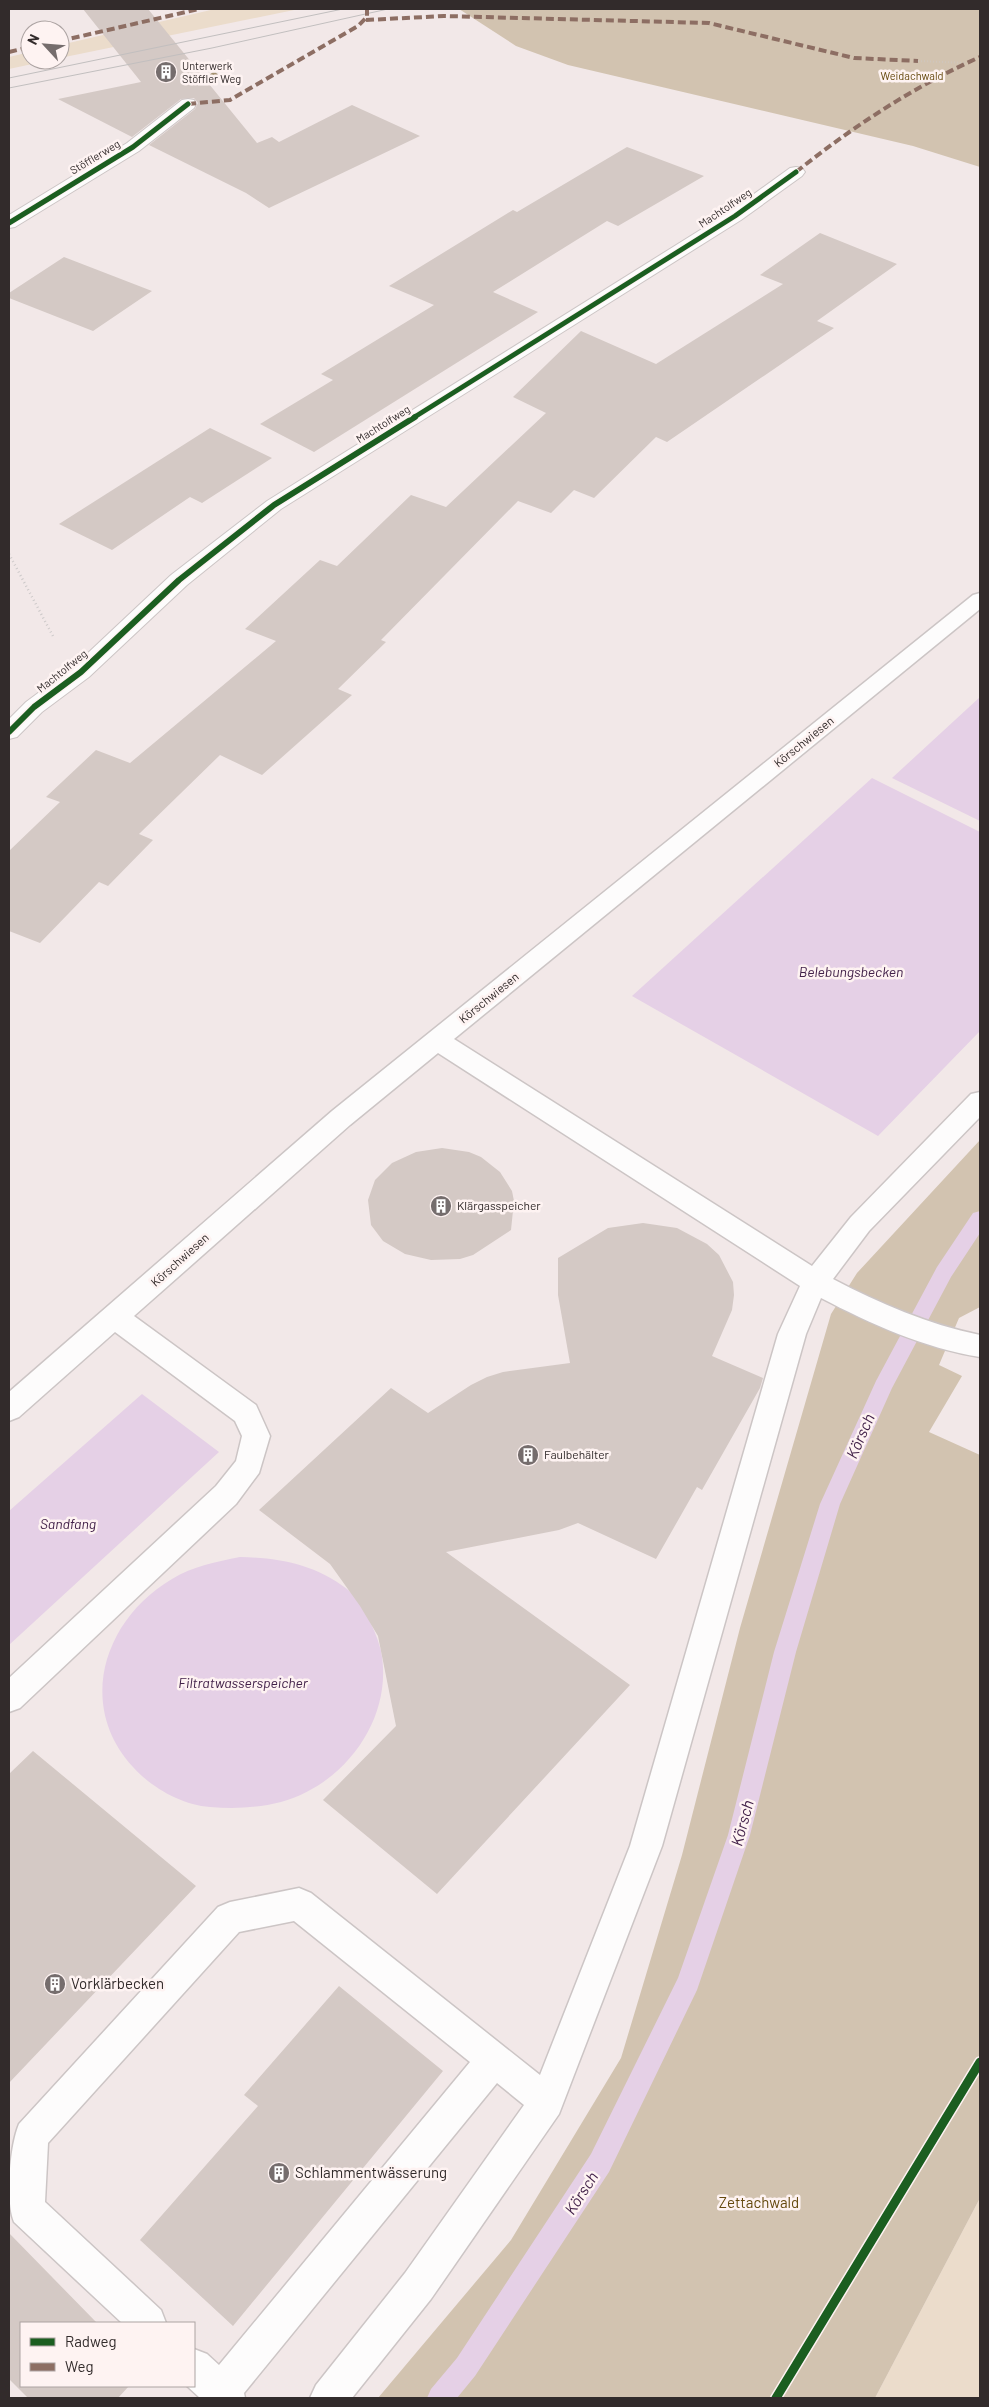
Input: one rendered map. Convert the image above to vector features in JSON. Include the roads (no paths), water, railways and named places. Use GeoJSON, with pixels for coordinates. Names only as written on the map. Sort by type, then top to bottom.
{"type":"FeatureCollection","features":[{"type":"Feature","properties":{"kind":"street","name":"Stöfflerweg"},"geometry":{"type":"LineString","coordinates":[[9,223],[133,147],[188,104]]}},
{"type":"Feature","properties":{"kind":"street","name":"Machtolfweg"},"geometry":{"type":"LineString","coordinates":[[9,732],[34,707],[81,672],[179,580],[274,505],[664,261],[734,216],[796,172]]}},
{"type":"Feature","properties":{"kind":"lane","name":"Körschwiesen"},"geometry":{"type":"LineString","coordinates":[[9,1409],[341,1118],[980,599]]}},
{"type":"Feature","properties":{"kind":"lane"},"geometry":{"type":"LineString","coordinates":[[437,1040],[815,1282],[867,1310],[947,1341],[980,1346]]}},
{"type":"Feature","properties":{"kind":"lane"},"geometry":{"type":"LineString","coordinates":[[329,2398],[418,2286],[547,2102],[646,1846],[792,1334],[815,1282],[860,1224],[980,1101]]}},
{"type":"Feature","properties":{"kind":"lane"},"geometry":{"type":"LineString","coordinates":[[9,1698],[226,1495],[249,1465],[256,1436],[246,1413],[116,1317]]}},
{"type":"Feature","properties":{"kind":"lane"},"geometry":{"type":"LineString","coordinates":[[147,2322],[27,2209],[31,2136],[230,1918],[299,1904],[547,2102]]}},
{"type":"Feature","properties":{"kind":"lane"},"geometry":{"type":"LineString","coordinates":[[195,2368],[224,2395],[494,2060]]}},
{"type":"Feature","properties":{"kind":"water"},"geometry":{"type":"Polygon","coordinates":[[[980,697],[980,821],[892,778],[980,697]]]}},
{"type":"Feature","properties":{"kind":"water","name":"Belebungsbecken"},"geometry":{"type":"Polygon","coordinates":[[[872,778],[980,832],[980,1031],[878,1136],[632,996],[872,778]]]}},
{"type":"Feature","properties":{"kind":"water","name":"Sandfang"},"geometry":{"type":"Polygon","coordinates":[[[142,1394],[219,1452],[9,1645],[9,1511],[142,1394]]]}},
{"type":"Feature","properties":{"kind":"water","name":"Filtratwasserspeicher"},"geometry":{"type":"Polygon","coordinates":[[[240,1557],[282,1561],[309,1568],[335,1580],[353,1594],[368,1618],[381,1651],[383,1676],[380,1700],[372,1723],[360,1745],[345,1764],[326,1780],[304,1793],[281,1802],[255,1807],[199,1806],[178,1799],[149,1782],[133,1767],[116,1743],[105,1717],[102,1691],[106,1665],[115,1640],[129,1617],[148,1596],[172,1579],[188,1571],[240,1557]]]}},
{"type":"Feature","properties":{"kind":"waterway","name":"Körsch"},"geometry":{"type":"LineString","coordinates":[[440,2398],[466,2367],[600,2163],[689,1982],[739,1835],[785,1652],[830,1504],[883,1387],[944,1272],[980,1218]]}},
{"type":"Feature","properties":{"kind":"tram line"},"geometry":{"type":"LineString","coordinates":[[9,78],[343,9]]}},
{"type":"Feature","properties":{"kind":"tram line"},"geometry":{"type":"LineString","coordinates":[[9,88],[212,48],[388,9]]}},
{"type":"Feature","properties":{"kind":"place","name":"Unterwerk Stöffler Weg"},"geometry":{"type":"Point","coordinates":[166,72]}},
{"type":"Feature","properties":{"kind":"place","name":"Klärgasspeicher"},"geometry":{"type":"Point","coordinates":[441,1206]}},
{"type":"Feature","properties":{"kind":"place","name":"Faulbehälter"},"geometry":{"type":"Point","coordinates":[528,1455]}},
{"type":"Feature","properties":{"kind":"place","name":"Vorklärbecken"},"geometry":{"type":"Point","coordinates":[55,1984]}},
{"type":"Feature","properties":{"kind":"place","name":"Schlammentwässerung"},"geometry":{"type":"Point","coordinates":[279,2173]}},
{"type":"Feature","properties":{"kind":"park label","name":"Weidachwald"},"geometry":{"type":"Point","coordinates":[912,76]}},
{"type":"Feature","properties":{"kind":"park label","name":"Zettachwald"},"geometry":{"type":"Point","coordinates":[759,2203]}}]}
